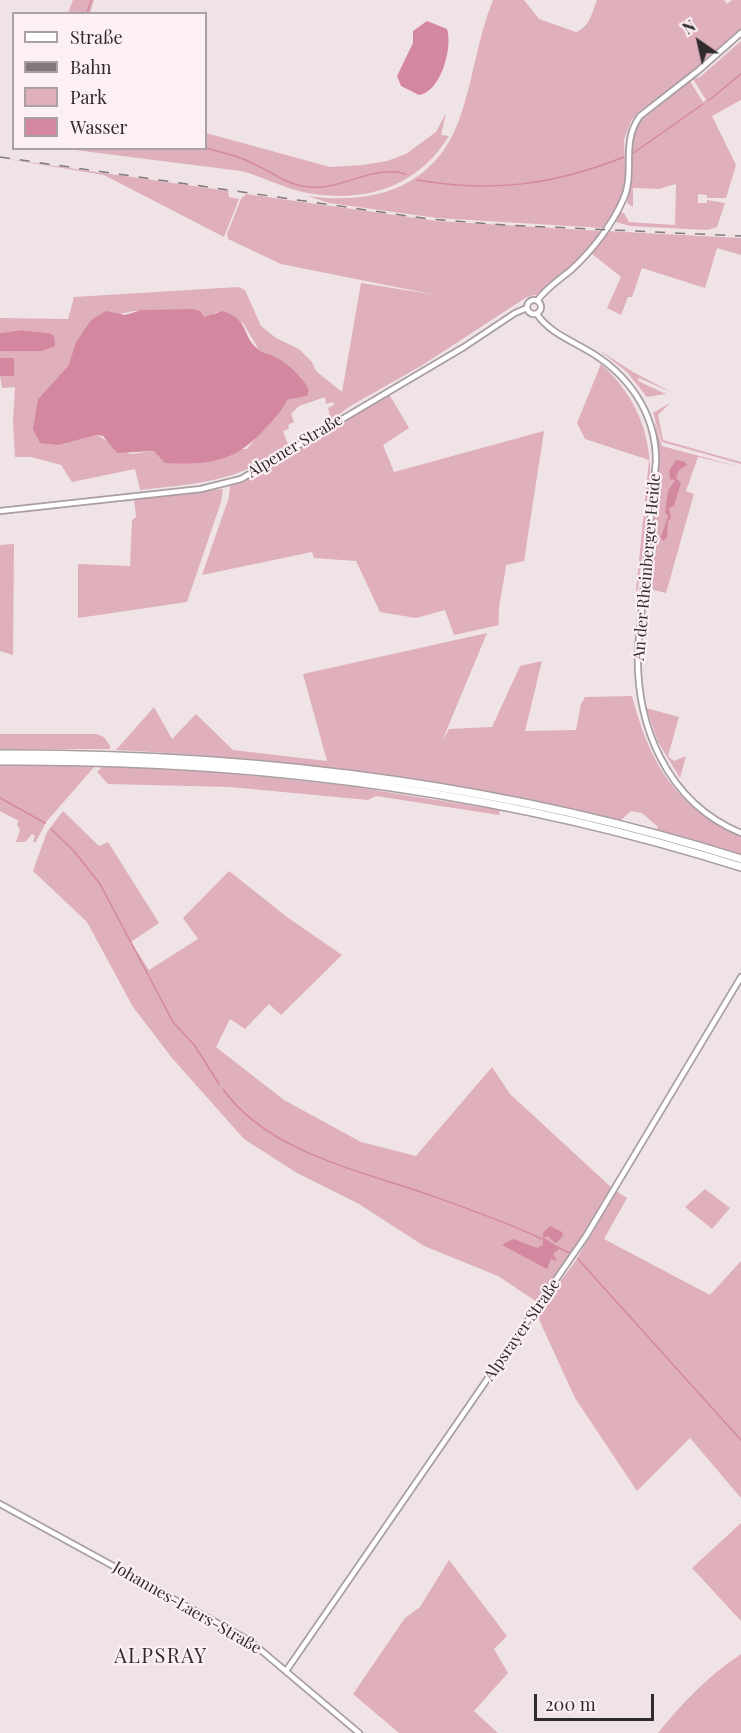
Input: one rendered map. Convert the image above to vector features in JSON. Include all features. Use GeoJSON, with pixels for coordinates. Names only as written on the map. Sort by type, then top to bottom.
{"type":"FeatureCollection","features":[{"type":"Feature","properties":{"kind":"highway"},"geometry":{"type":"LineString","coordinates":[[0,754],[67,753],[211,760],[393,780],[589,818],[741,859]]}},
{"type":"Feature","properties":{"kind":"highway"},"geometry":{"type":"LineString","coordinates":[[0,761],[194,766],[381,786],[495,805],[579,824],[741,867]]}},
{"type":"Feature","properties":{"kind":"street"},"geometry":{"type":"LineString","coordinates":[[537,301],[541,309],[537,314],[531,314],[527,308],[530,302],[537,301],[587,254],[621,205],[628,185],[628,140],[632,126],[640,116],[690,78],[741,33]]}},
{"type":"Feature","properties":{"kind":"street","name":"Alpener Straße"},"geometry":{"type":"LineString","coordinates":[[0,510],[201,489],[242,479],[464,347],[515,313],[527,308]]}},
{"type":"Feature","properties":{"kind":"street","name":"An der Rheinberger Heide"},"geometry":{"type":"LineString","coordinates":[[537,314],[550,329],[613,367],[635,392],[648,417],[656,461],[638,648],[637,669],[643,717],[660,757],[681,788],[699,807],[741,833]]}},
{"type":"Feature","properties":{"kind":"street","name":"Alpsrayer Straße"},"geometry":{"type":"LineString","coordinates":[[286,1671],[586,1236],[741,977]]}},
{"type":"Feature","properties":{"kind":"street","name":"Johannes-Laers-Straße"},"geometry":{"type":"LineString","coordinates":[[0,1504],[250,1641],[359,1733]]}},
{"type":"Feature","properties":{"kind":"green space"},"geometry":{"type":"Polygon","coordinates":[[[73,0],[94,0],[90,12],[68,12],[73,0]]]}},
{"type":"Feature","properties":{"kind":"green space"},"geometry":{"type":"Polygon","coordinates":[[[493,0],[524,0],[539,19],[576,32],[587,23],[597,0],[724,0],[727,4],[732,0],[741,0],[741,31],[688,75],[638,112],[631,121],[624,140],[626,188],[621,201],[603,228],[437,218],[329,203],[308,196],[355,198],[377,194],[397,188],[433,164],[447,145],[458,123],[493,0]]]}},
{"type":"Feature","properties":{"kind":"green space"},"geometry":{"type":"Polygon","coordinates":[[[741,41],[741,100],[712,116],[736,165],[726,198],[707,198],[707,195],[698,194],[698,203],[707,203],[707,200],[725,203],[717,227],[707,230],[630,226],[613,221],[619,212],[624,213],[629,222],[675,225],[676,184],[659,189],[633,188],[633,207],[627,203],[631,178],[631,140],[637,124],[690,81],[703,102],[706,100],[693,79],[700,77],[741,41]]]}},
{"type":"Feature","properties":{"kind":"green space"},"geometry":{"type":"Polygon","coordinates":[[[446,113],[441,135],[449,136],[436,154],[403,181],[364,194],[343,196],[299,191],[241,171],[75,150],[207,150],[207,133],[330,167],[387,161],[406,154],[436,132],[446,113]]]}},
{"type":"Feature","properties":{"kind":"green space"},"geometry":{"type":"Polygon","coordinates":[[[0,158],[228,191],[229,197],[239,199],[224,237],[104,175],[0,158]]]}},
{"type":"Feature","properties":{"kind":"green space"},"geometry":{"type":"Polygon","coordinates":[[[246,194],[437,221],[601,231],[585,254],[539,294],[527,297],[421,366],[352,405],[331,420],[328,408],[334,405],[333,402],[326,404],[325,397],[299,406],[291,414],[294,422],[288,425],[289,429],[283,431],[289,447],[251,468],[200,483],[140,490],[135,469],[72,482],[61,465],[31,457],[15,457],[13,422],[15,387],[2,388],[0,376],[14,376],[14,358],[0,358],[0,351],[42,351],[49,333],[21,330],[0,333],[0,318],[68,319],[74,297],[238,287],[245,290],[261,326],[276,338],[299,349],[312,362],[316,371],[342,392],[361,283],[436,295],[281,264],[228,239],[227,234],[241,199],[246,194]],[[134,311],[91,320],[76,342],[68,366],[38,399],[59,445],[97,435],[130,454],[155,451],[247,449],[287,400],[307,396],[301,377],[288,365],[259,350],[243,323],[216,312],[209,318],[134,311]]]}},
{"type":"Feature","properties":{"kind":"green space"},"geometry":{"type":"Polygon","coordinates":[[[606,231],[741,238],[741,255],[717,248],[705,288],[642,268],[632,297],[628,297],[621,315],[607,308],[621,277],[591,253],[606,231]]]}},
{"type":"Feature","properties":{"kind":"green space"},"geometry":{"type":"Polygon","coordinates":[[[599,350],[633,372],[673,393],[639,378],[638,381],[666,394],[647,397],[627,372],[599,350]]]}},
{"type":"Feature","properties":{"kind":"green space"},"geometry":{"type":"Polygon","coordinates":[[[601,364],[624,389],[639,415],[647,442],[649,460],[585,439],[577,423],[601,364]]]}},
{"type":"Feature","properties":{"kind":"green space"},"geometry":{"type":"Polygon","coordinates":[[[389,394],[409,428],[383,445],[394,472],[544,431],[524,561],[506,565],[499,625],[454,635],[445,610],[416,618],[380,612],[356,561],[314,558],[312,552],[202,575],[229,497],[230,486],[242,483],[389,394]]]}},
{"type":"Feature","properties":{"kind":"green space"},"geometry":{"type":"Polygon","coordinates":[[[670,403],[658,415],[663,440],[741,462],[741,464],[662,442],[653,413],[670,403]]]}},
{"type":"Feature","properties":{"kind":"green space"},"geometry":{"type":"Polygon","coordinates":[[[655,421],[662,446],[741,467],[698,457],[686,491],[694,494],[666,593],[654,590],[649,582],[659,463],[655,421]]]}},
{"type":"Feature","properties":{"kind":"green space"},"geometry":{"type":"Polygon","coordinates":[[[649,460],[650,498],[636,591],[649,460]]]}},
{"type":"Feature","properties":{"kind":"green space"},"geometry":{"type":"Polygon","coordinates":[[[223,489],[221,502],[187,602],[78,618],[78,564],[130,566],[132,520],[136,517],[134,499],[223,489]]]}},
{"type":"Feature","properties":{"kind":"green space"},"geometry":{"type":"Polygon","coordinates":[[[14,544],[13,655],[0,651],[0,545],[14,544]]]}},
{"type":"Feature","properties":{"kind":"green space"},"geometry":{"type":"Polygon","coordinates":[[[487,633],[442,741],[449,729],[492,727],[520,666],[542,661],[525,731],[576,730],[581,704],[585,697],[632,696],[647,742],[668,780],[682,797],[699,811],[718,825],[741,837],[741,854],[657,830],[658,827],[642,813],[631,811],[620,821],[495,794],[370,773],[244,759],[116,750],[154,707],[172,739],[196,714],[233,750],[327,761],[303,674],[487,633]]]}},
{"type":"Feature","properties":{"kind":"green space"},"geometry":{"type":"Polygon","coordinates":[[[646,708],[679,717],[668,756],[674,761],[686,756],[680,778],[658,742],[646,708]]]}},
{"type":"Feature","properties":{"kind":"green space"},"geometry":{"type":"Polygon","coordinates":[[[0,734],[96,734],[104,737],[111,747],[109,749],[0,749],[0,734]]]}},
{"type":"Feature","properties":{"kind":"green space"},"geometry":{"type":"Polygon","coordinates":[[[0,765],[95,766],[47,821],[35,843],[33,841],[35,836],[32,834],[25,842],[16,842],[20,830],[17,824],[19,821],[0,811],[0,765]]]}},
{"type":"Feature","properties":{"kind":"green space"},"geometry":{"type":"Polygon","coordinates":[[[103,766],[206,771],[342,785],[500,810],[499,815],[376,796],[368,800],[230,787],[108,784],[97,772],[103,766]]]}},
{"type":"Feature","properties":{"kind":"green space"},"geometry":{"type":"Polygon","coordinates":[[[63,811],[99,846],[108,842],[159,923],[131,942],[149,970],[198,939],[183,918],[229,871],[287,917],[342,955],[281,1015],[269,1004],[245,1029],[230,1019],[216,1047],[284,1100],[361,1142],[416,1156],[492,1067],[510,1094],[613,1189],[540,1304],[498,1276],[424,1246],[359,1204],[297,1173],[244,1139],[172,1058],[133,1007],[87,922],[33,871],[47,832],[63,811]]]}},
{"type":"Feature","properties":{"kind":"green space"},"geometry":{"type":"Polygon","coordinates":[[[705,1189],[730,1208],[712,1229],[685,1207],[705,1189]]]}},
{"type":"Feature","properties":{"kind":"green space"},"geometry":{"type":"Polygon","coordinates":[[[616,1191],[627,1198],[604,1239],[710,1295],[741,1261],[741,1498],[690,1438],[637,1491],[575,1398],[536,1313],[575,1262],[616,1191]]]}},
{"type":"Feature","properties":{"kind":"green space"},"geometry":{"type":"Polygon","coordinates":[[[741,1523],[741,1621],[692,1568],[741,1523]]]}},
{"type":"Feature","properties":{"kind":"green space"},"geometry":{"type":"Polygon","coordinates":[[[449,1560],[507,1636],[494,1649],[508,1673],[474,1711],[498,1733],[399,1733],[353,1694],[405,1618],[420,1607],[449,1560]]]}},
{"type":"Feature","properties":{"kind":"green space"},"geometry":{"type":"Polygon","coordinates":[[[741,1654],[741,1733],[658,1733],[696,1690],[741,1654]]]}},
{"type":"Feature","properties":{"kind":"water"},"geometry":{"type":"Polygon","coordinates":[[[427,21],[447,29],[447,57],[434,86],[419,95],[401,86],[397,76],[413,43],[413,31],[427,21]]]}},
{"type":"Feature","properties":{"kind":"water"},"geometry":{"type":"Polygon","coordinates":[[[193,309],[200,311],[204,317],[223,311],[238,319],[249,339],[258,349],[280,360],[299,375],[309,390],[307,396],[287,400],[279,413],[250,443],[240,451],[218,460],[165,463],[154,451],[117,453],[103,436],[97,435],[59,445],[40,443],[33,429],[38,399],[68,366],[76,342],[91,320],[106,311],[125,315],[142,310],[193,309]]]}},
{"type":"Feature","properties":{"kind":"water"},"geometry":{"type":"Polygon","coordinates":[[[21,330],[49,333],[54,336],[55,346],[42,351],[0,351],[0,333],[21,330]]]}},
{"type":"Feature","properties":{"kind":"water"},"geometry":{"type":"Polygon","coordinates":[[[0,358],[14,358],[14,376],[0,376],[0,358]]]}},
{"type":"Feature","properties":{"kind":"water"},"geometry":{"type":"Polygon","coordinates":[[[676,460],[685,462],[687,465],[679,470],[676,478],[681,483],[674,506],[669,508],[671,518],[668,521],[667,537],[663,541],[661,537],[668,516],[665,512],[668,491],[675,480],[670,479],[669,471],[676,460]]]}},
{"type":"Feature","properties":{"kind":"water"},"geometry":{"type":"Polygon","coordinates":[[[550,1226],[562,1232],[563,1236],[556,1243],[547,1236],[544,1238],[560,1248],[553,1254],[557,1261],[551,1259],[547,1269],[502,1245],[513,1239],[537,1248],[543,1245],[543,1233],[550,1226]]]}},
{"type":"Feature","properties":{"kind":"waterway"},"geometry":{"type":"LineString","coordinates":[[88,12],[91,0]]}},
{"type":"Feature","properties":{"kind":"waterway"},"geometry":{"type":"LineString","coordinates":[[708,101],[741,74]]}},
{"type":"Feature","properties":{"kind":"waterway"},"geometry":{"type":"LineString","coordinates":[[632,154],[703,104]]}},
{"type":"Feature","properties":{"kind":"waterway"},"geometry":{"type":"LineString","coordinates":[[207,148],[245,160],[286,181],[302,186],[334,185],[382,172],[406,174]]}},
{"type":"Feature","properties":{"kind":"waterway"},"geometry":{"type":"LineString","coordinates":[[417,180],[471,186],[522,184],[572,174],[624,157]]}},
{"type":"Feature","properties":{"kind":"waterway"},"geometry":{"type":"LineString","coordinates":[[0,798],[45,823]]}},
{"type":"Feature","properties":{"kind":"waterway"},"geometry":{"type":"LineString","coordinates":[[51,829],[73,850],[100,884],[173,1022],[195,1046],[219,1084]]}},
{"type":"Feature","properties":{"kind":"waterway"},"geometry":{"type":"LineString","coordinates":[[223,1089],[241,1110],[286,1142],[338,1165],[418,1191],[542,1239]]}},
{"type":"Feature","properties":{"kind":"waterway"},"geometry":{"type":"LineString","coordinates":[[557,1247],[570,1253]]}},
{"type":"Feature","properties":{"kind":"waterway"},"geometry":{"type":"LineString","coordinates":[[578,1259],[741,1440]]}},
{"type":"Feature","properties":{"kind":"railway"},"geometry":{"type":"LineString","coordinates":[[0,157],[429,219],[505,225],[741,236]]}},
{"type":"Feature","properties":{"kind":"district","name":"ALPSRAY"},"geometry":{"type":"Point","coordinates":[161,1657]}}]}
